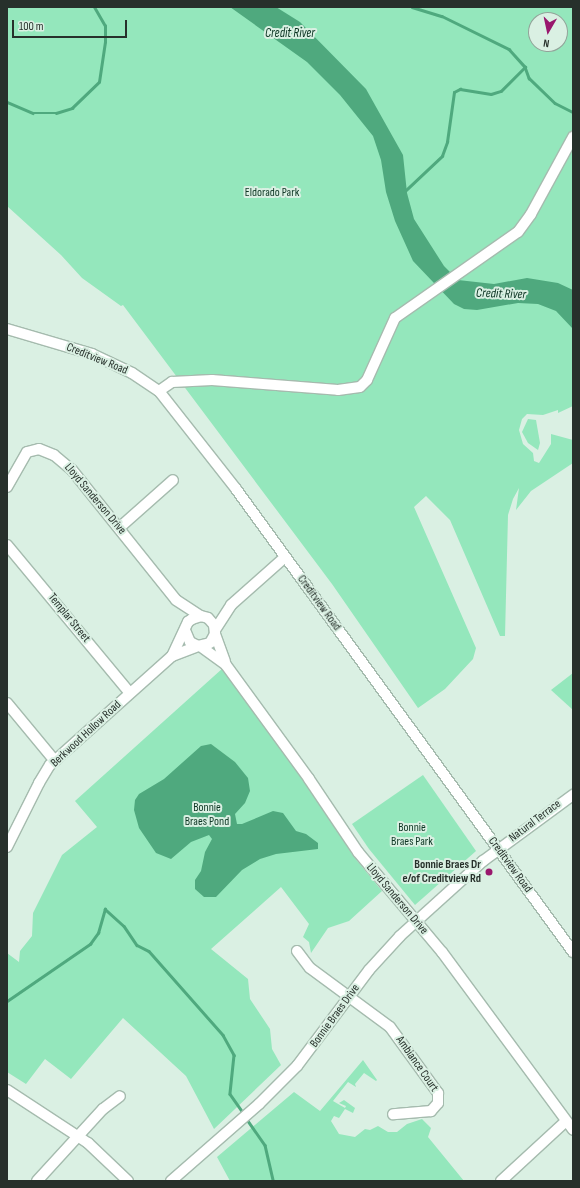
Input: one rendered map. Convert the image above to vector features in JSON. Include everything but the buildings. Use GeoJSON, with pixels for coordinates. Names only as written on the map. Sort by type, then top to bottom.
{"type":"FeatureCollection","features":[{"type":"Feature","properties":{"kind":"street"},"geometry":{"type":"LineString","coordinates":[[160,391],[172,382],[212,380],[338,390],[360,387],[367,380],[383,348],[391,323],[518,232],[531,214],[573,137]]}},
{"type":"Feature","properties":{"kind":"street","name":"Creditview Road"},"geometry":{"type":"LineString","coordinates":[[7,329],[92,354],[132,373],[160,391],[285,557],[573,952]]}},
{"type":"Feature","properties":{"kind":"street","name":"Lloyd Sanderson Drive"},"geometry":{"type":"LineString","coordinates":[[7,487],[27,452],[46,450],[72,470],[176,600],[186,628]]}},
{"type":"Feature","properties":{"kind":"street"},"geometry":{"type":"LineString","coordinates":[[119,528],[173,480]]}},
{"type":"Feature","properties":{"kind":"street","name":"Templar Street"},"geometry":{"type":"LineString","coordinates":[[7,545],[130,693]]}},
{"type":"Feature","properties":{"kind":"street"},"geometry":{"type":"LineString","coordinates":[[231,605],[192,619],[186,628],[190,642],[199,646],[210,643],[231,605],[285,557]]}},
{"type":"Feature","properties":{"kind":"street","name":"Lloyd Sanderson Drive"},"geometry":{"type":"LineString","coordinates":[[176,600],[202,616]]}},
{"type":"Feature","properties":{"kind":"street"},"geometry":{"type":"LineString","coordinates":[[202,616],[212,621],[215,632]]}},
{"type":"Feature","properties":{"kind":"street","name":"Berkwood Hollow Road"},"geometry":{"type":"LineString","coordinates":[[172,656],[186,628]]}},
{"type":"Feature","properties":{"kind":"street","name":"Lloyd Sanderson Drive"},"geometry":{"type":"LineString","coordinates":[[215,632],[226,665],[309,779],[358,852],[448,958],[573,1130]]}},
{"type":"Feature","properties":{"kind":"street","name":"Lloyd Sanderson Drive"},"geometry":{"type":"LineString","coordinates":[[199,646],[226,665]]}},
{"type":"Feature","properties":{"kind":"street","name":"Berkwood Hollow Road"},"geometry":{"type":"LineString","coordinates":[[7,847],[38,782],[55,761],[172,656],[199,646]]}},
{"type":"Feature","properties":{"kind":"street"},"geometry":{"type":"LineString","coordinates":[[7,703],[55,761]]}},
{"type":"Feature","properties":{"kind":"street","name":"Natural Terrace"},"geometry":{"type":"LineString","coordinates":[[499,849],[573,795]]}},
{"type":"Feature","properties":{"kind":"street","name":"Bonnie Braes Drive"},"geometry":{"type":"LineString","coordinates":[[171,1181],[203,1155],[286,1077],[311,1050],[349,996],[377,960],[416,922],[499,849]]}},
{"type":"Feature","properties":{"kind":"street","name":"Ambiance Court"},"geometry":{"type":"LineString","coordinates":[[298,951],[310,968],[390,1027],[438,1093],[438,1103],[431,1111],[393,1114]]}},
{"type":"Feature","properties":{"kind":"street"},"geometry":{"type":"LineString","coordinates":[[7,1090],[78,1136],[128,1181]]}},
{"type":"Feature","properties":{"kind":"street"},"geometry":{"type":"LineString","coordinates":[[37,1181],[103,1109],[120,1096]]}},
{"type":"Feature","properties":{"kind":"street"},"geometry":{"type":"LineString","coordinates":[[501,1181],[566,1121]]}},
{"type":"Feature","properties":{"kind":"green space","name":"Eldorado Park"},"geometry":{"type":"Polygon","coordinates":[[[7,7],[573,7],[573,406],[558,413],[558,410],[543,415],[527,414],[522,419],[519,430],[523,444],[533,453],[534,461],[539,463],[551,444],[551,434],[573,440],[573,463],[531,491],[516,510],[519,488],[513,499],[508,515],[505,636],[500,636],[450,520],[426,496],[414,507],[476,648],[473,659],[445,689],[418,708],[332,584],[123,305],[121,306],[82,278],[61,255],[7,206],[7,7]]]}},
{"type":"Feature","properties":{"kind":"green space"},"geometry":{"type":"Polygon","coordinates":[[[528,419],[536,420],[540,443],[538,450],[528,443],[522,432],[528,419]]]}},
{"type":"Feature","properties":{"kind":"green space","name":"Bonnie Braes Pond"},"geometry":{"type":"Polygon","coordinates":[[[223,668],[306,783],[354,857],[382,891],[349,921],[328,928],[311,953],[309,942],[303,937],[309,924],[281,887],[211,949],[248,979],[250,999],[270,1029],[272,1049],[281,1065],[214,1129],[186,1076],[123,1018],[71,1079],[45,1059],[26,1084],[7,1072],[7,953],[19,962],[20,951],[32,936],[33,913],[62,855],[97,827],[75,801],[223,668]]]}},
{"type":"Feature","properties":{"kind":"green space"},"geometry":{"type":"Polygon","coordinates":[[[573,673],[573,710],[551,690],[573,673]]]}},
{"type":"Feature","properties":{"kind":"green space","name":"Bonnie Braes Park"},"geometry":{"type":"Polygon","coordinates":[[[423,775],[476,851],[415,905],[369,849],[352,824],[423,775]]]}},
{"type":"Feature","properties":{"kind":"green space"},"geometry":{"type":"Polygon","coordinates":[[[363,1060],[377,1080],[376,1081],[364,1073],[355,1084],[356,1087],[348,1082],[333,1101],[345,1108],[346,1106],[339,1103],[344,1100],[355,1108],[353,1113],[345,1109],[339,1118],[334,1116],[331,1121],[339,1134],[355,1137],[365,1129],[370,1130],[378,1126],[388,1132],[397,1132],[407,1124],[422,1119],[431,1128],[428,1137],[464,1181],[230,1181],[217,1157],[294,1092],[320,1111],[363,1060]]]}},
{"type":"Feature","properties":{"kind":"water","name":"Credit River"},"geometry":{"type":"Polygon","coordinates":[[[230,7],[276,7],[300,22],[366,89],[403,155],[407,193],[414,219],[444,266],[458,280],[494,284],[527,278],[558,283],[573,290],[573,329],[556,311],[538,304],[518,303],[477,310],[464,309],[454,304],[413,261],[395,221],[386,192],[381,160],[373,136],[340,95],[307,62],[230,7]]]}},
{"type":"Feature","properties":{"kind":"water"},"geometry":{"type":"Polygon","coordinates":[[[211,744],[235,762],[248,778],[250,791],[245,803],[235,814],[237,824],[242,824],[273,811],[283,813],[296,831],[306,834],[318,843],[318,849],[276,854],[260,859],[242,870],[216,897],[204,897],[195,889],[195,880],[201,871],[205,852],[212,839],[209,835],[191,842],[171,859],[156,853],[139,828],[134,810],[135,800],[139,794],[164,779],[201,746],[211,744]]]}},
{"type":"Feature","properties":{"kind":"waterway"},"geometry":{"type":"LineString","coordinates":[[7,102],[33,113],[56,113],[72,108],[99,82],[105,42],[105,26],[94,7]]}},
{"type":"Feature","properties":{"kind":"waterway"},"geometry":{"type":"LineString","coordinates":[[412,7],[442,16],[509,49],[525,67],[529,78],[555,103],[573,112]]}},
{"type":"Feature","properties":{"kind":"waterway"},"geometry":{"type":"LineString","coordinates":[[405,191],[442,156],[447,142],[454,92],[460,89],[491,94],[501,91],[525,67]]}},
{"type":"Feature","properties":{"kind":"waterway"},"geometry":{"type":"LineString","coordinates":[[7,1001],[90,944],[98,933],[105,909],[124,926],[137,945],[149,951],[223,1035],[234,1055],[230,1094],[244,1114]]}},
{"type":"Feature","properties":{"kind":"waterway"},"geometry":{"type":"LineString","coordinates":[[246,1118],[265,1145],[273,1181]]}},
{"type":"Feature","properties":{"kind":"place","name":"Bonnie Braes Dr e/of Creditview Rd"},"geometry":{"type":"Point","coordinates":[489,872]}}]}
